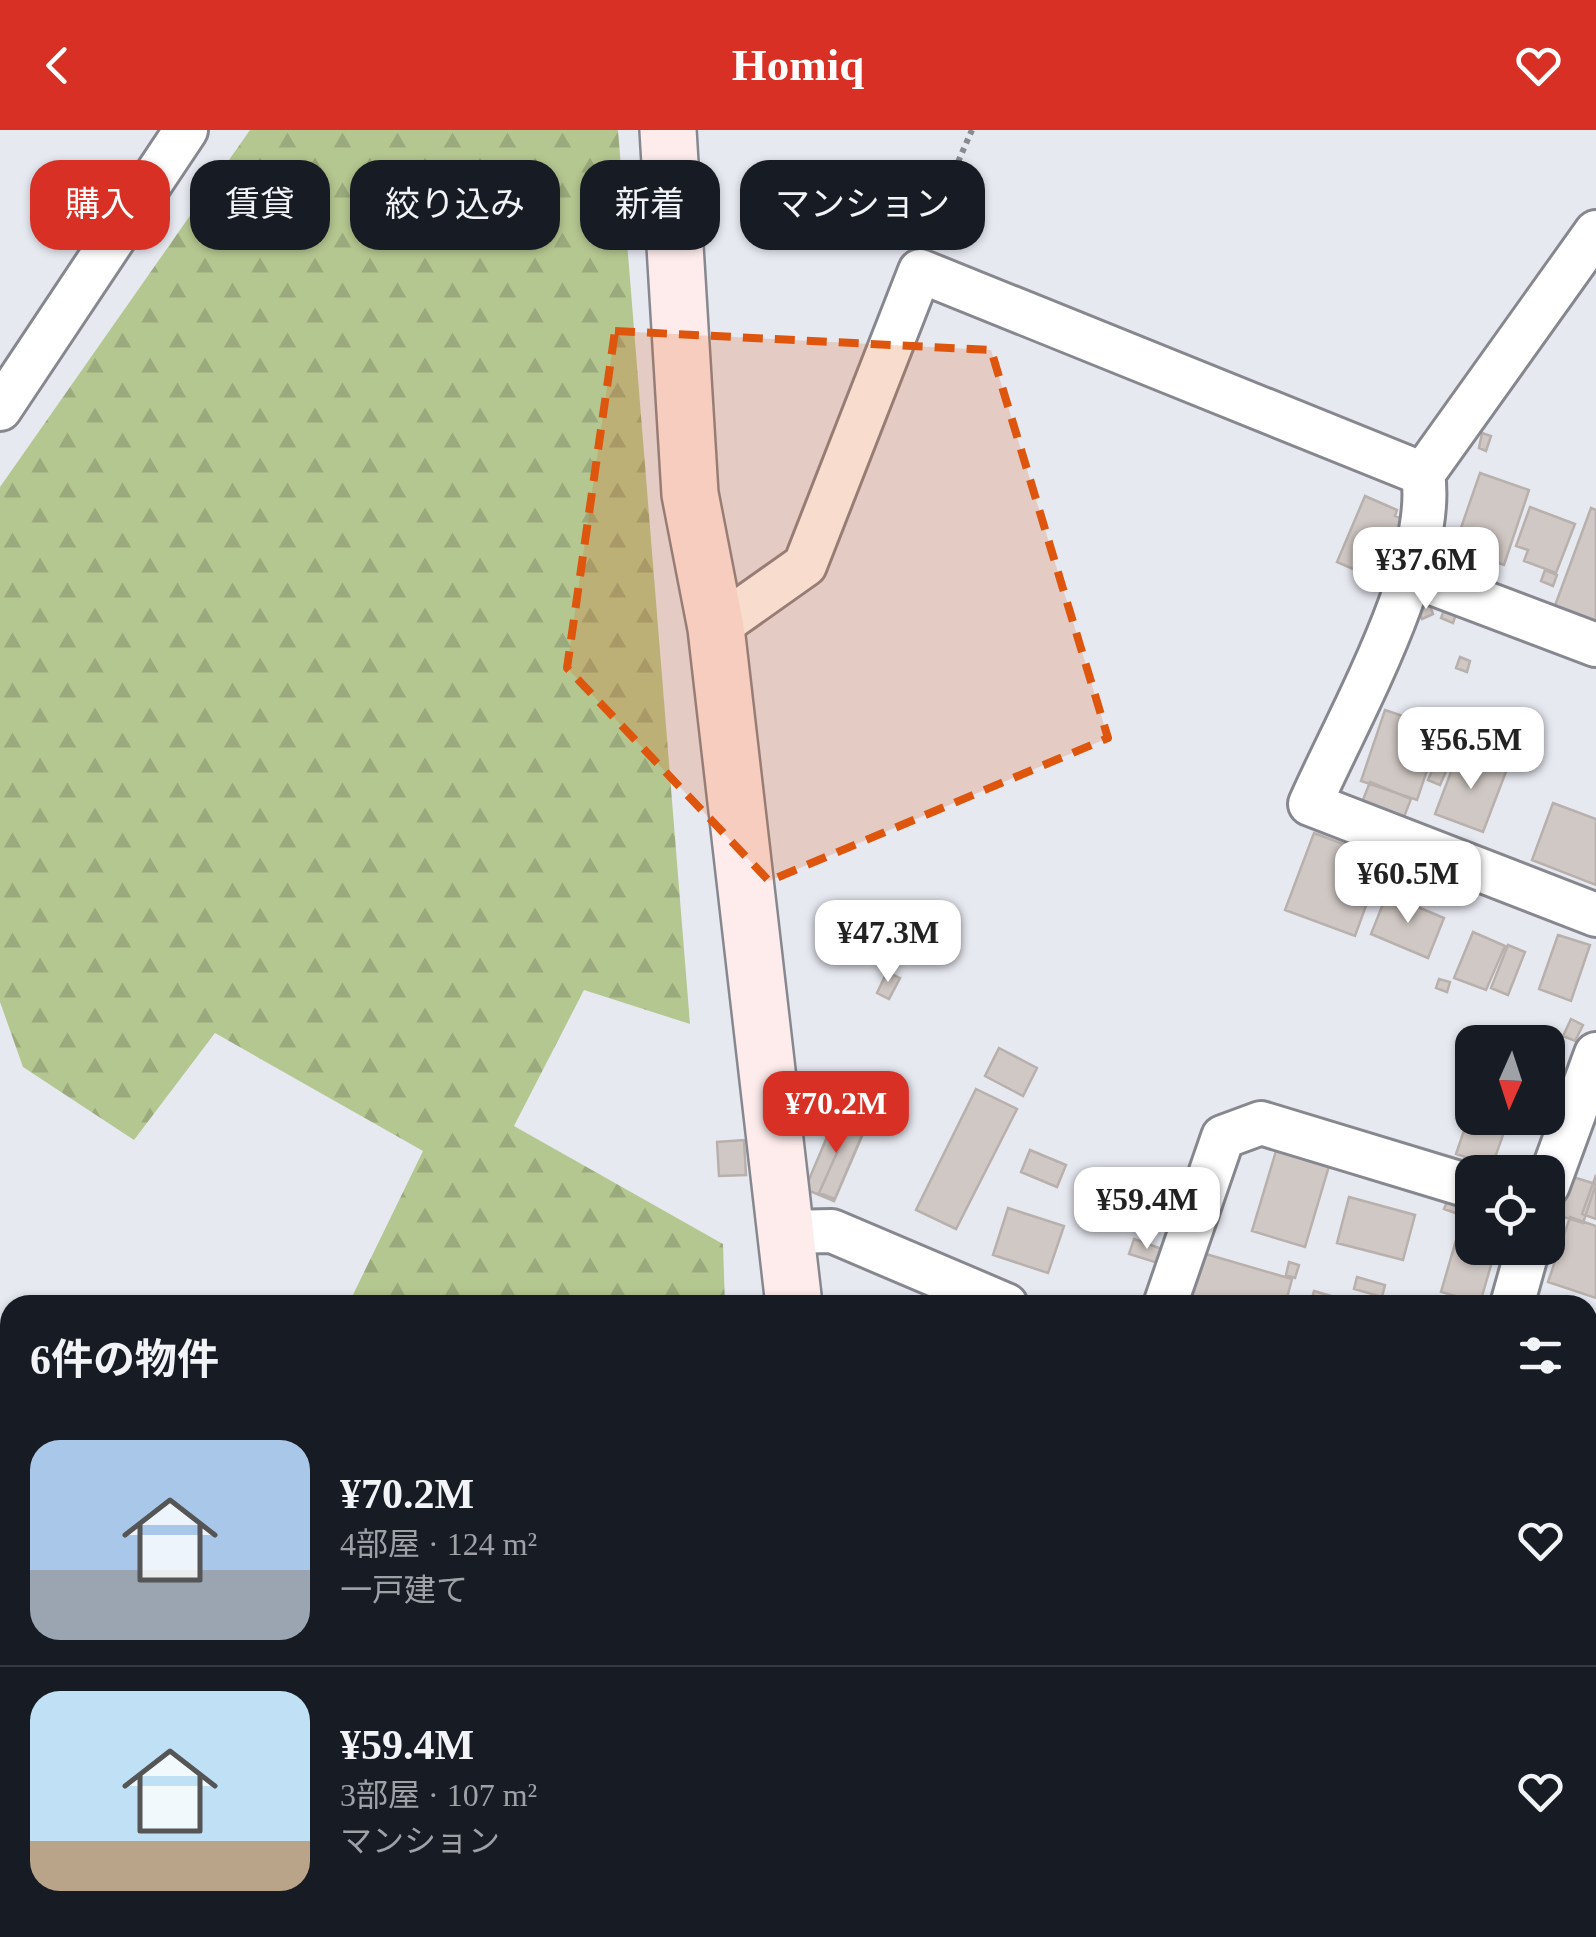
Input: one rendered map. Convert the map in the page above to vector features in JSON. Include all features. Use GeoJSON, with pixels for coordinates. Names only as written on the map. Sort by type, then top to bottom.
{"type":"FeatureCollection","features":[{"type":"Feature","properties":{"kind":"street"},"geometry":{"type":"LineString","coordinates":[[0,409],[186,130]]}},
{"type":"Feature","properties":{"kind":"street"},"geometry":{"type":"LineString","coordinates":[[668,130],[690,494],[716,628],[793,1295]]}},
{"type":"Feature","properties":{"kind":"street"},"geometry":{"type":"LineString","coordinates":[[1596,232],[1423,474],[1426,493],[1412,576],[1310,804],[1596,915]]}},
{"type":"Feature","properties":{"kind":"street"},"geometry":{"type":"LineString","coordinates":[[716,628],[805,566],[920,271],[1423,474]]}},
{"type":"Feature","properties":{"kind":"street"},"geometry":{"type":"LineString","coordinates":[[1412,576],[1596,645]]}},
{"type":"Feature","properties":{"kind":"street"},"geometry":{"type":"LineString","coordinates":[[1559,1155],[1596,1054]]}},
{"type":"Feature","properties":{"kind":"street"},"geometry":{"type":"LineString","coordinates":[[1168,1295],[1222,1137],[1262,1123],[1455,1182]]}},
{"type":"Feature","properties":{"kind":"street"},"geometry":{"type":"LineString","coordinates":[[785,1232],[832,1231],[982,1295]]}},
{"type":"Feature","properties":{"kind":"street"},"geometry":{"type":"LineString","coordinates":[[1515,1295],[1523,1265]]}},
{"type":"Feature","properties":{"kind":"path"},"geometry":{"type":"LineString","coordinates":[[920,271],[928,224],[972,130]]}},
{"type":"Feature","properties":{"kind":"highlighted area"},"geometry":{"type":"Polygon","coordinates":[[[615,331],[991,350],[1108,738],[769,881],[567,668],[615,331]]]}},
{"type":"Feature","properties":{"kind":"green space"},"geometry":{"type":"Polygon","coordinates":[[[250,130],[618,130],[620,160],[580,160],[580,250],[628,250],[690,1024],[584,990],[514,1126],[723,1244],[725,1295],[353,1295],[423,1151],[215,1033],[134,1140],[23,1067],[0,1002],[0,487],[166,250],[170,250],[190,216],[190,250],[330,250],[330,160],[229,160],[250,130]]]}},
{"type":"Feature","properties":{"kind":"building"},"geometry":{"type":"Polygon","coordinates":[[[1482,433],[1491,436],[1486,451],[1479,448],[1482,433]]]}},
{"type":"Feature","properties":{"kind":"building"},"geometry":{"type":"Polygon","coordinates":[[[1480,473],[1529,490],[1504,565],[1454,548],[1480,473]]]}},
{"type":"Feature","properties":{"kind":"building"},"geometry":{"type":"Polygon","coordinates":[[[1365,496],[1397,510],[1395,516],[1406,520],[1386,583],[1337,562],[1365,496]]]}},
{"type":"Feature","properties":{"kind":"building"},"geometry":{"type":"Polygon","coordinates":[[[1530,507],[1575,524],[1556,573],[1524,561],[1528,550],[1516,546],[1530,507]]]}},
{"type":"Feature","properties":{"kind":"building"},"geometry":{"type":"Polygon","coordinates":[[[1591,508],[1596,510],[1596,627],[1553,611],[1591,508]]]}},
{"type":"Feature","properties":{"kind":"building"},"geometry":{"type":"Polygon","coordinates":[[[1545,570],[1557,575],[1553,586],[1541,581],[1545,570]]]}},
{"type":"Feature","properties":{"kind":"building"},"geometry":{"type":"Polygon","coordinates":[[[1430,605],[1433,614],[1422,619],[1418,610],[1430,605]]]}},
{"type":"Feature","properties":{"kind":"building"},"geometry":{"type":"Polygon","coordinates":[[[1444,610],[1456,614],[1453,623],[1441,618],[1444,610]]]}},
{"type":"Feature","properties":{"kind":"building"},"geometry":{"type":"Polygon","coordinates":[[[1460,657],[1470,661],[1467,672],[1456,668],[1460,657]]]}},
{"type":"Feature","properties":{"kind":"building"},"geometry":{"type":"Polygon","coordinates":[[[1385,710],[1441,729],[1417,800],[1361,781],[1385,710]]]}},
{"type":"Feature","properties":{"kind":"building"},"geometry":{"type":"Polygon","coordinates":[[[1459,751],[1507,769],[1483,832],[1435,814],[1459,751]]]}},
{"type":"Feature","properties":{"kind":"building"},"geometry":{"type":"Polygon","coordinates":[[[1435,764],[1447,769],[1440,785],[1428,780],[1435,764]]]}},
{"type":"Feature","properties":{"kind":"building"},"geometry":{"type":"Polygon","coordinates":[[[1370,782],[1411,799],[1400,827],[1359,810],[1370,782]]]}},
{"type":"Feature","properties":{"kind":"building"},"geometry":{"type":"Polygon","coordinates":[[[1553,803],[1596,819],[1596,885],[1532,860],[1553,803]]]}},
{"type":"Feature","properties":{"kind":"building"},"geometry":{"type":"Polygon","coordinates":[[[1314,833],[1383,859],[1355,936],[1285,910],[1314,833]]]}},
{"type":"Feature","properties":{"kind":"building"},"geometry":{"type":"Polygon","coordinates":[[[1387,894],[1444,918],[1428,958],[1371,934],[1387,894]]]}},
{"type":"Feature","properties":{"kind":"building"},"geometry":{"type":"Polygon","coordinates":[[[1473,932],[1505,946],[1486,990],[1454,978],[1473,932]]]}},
{"type":"Feature","properties":{"kind":"building"},"geometry":{"type":"Polygon","coordinates":[[[1558,935],[1590,945],[1571,1001],[1539,989],[1558,935]]]}},
{"type":"Feature","properties":{"kind":"building"},"geometry":{"type":"Polygon","coordinates":[[[1508,945],[1525,952],[1508,995],[1491,988],[1508,945]]]}},
{"type":"Feature","properties":{"kind":"building"},"geometry":{"type":"Polygon","coordinates":[[[887,972],[900,978],[889,999],[877,993],[887,972]]]}},
{"type":"Feature","properties":{"kind":"building"},"geometry":{"type":"Polygon","coordinates":[[[1439,979],[1450,982],[1447,992],[1436,988],[1439,979]]]}},
{"type":"Feature","properties":{"kind":"building"},"geometry":{"type":"Polygon","coordinates":[[[1571,1019],[1583,1025],[1575,1041],[1565,1037],[1571,1019]]]}},
{"type":"Feature","properties":{"kind":"building"},"geometry":{"type":"Polygon","coordinates":[[[999,1048],[1037,1068],[1023,1096],[985,1076],[999,1048]]]}},
{"type":"Feature","properties":{"kind":"building"},"geometry":{"type":"Polygon","coordinates":[[[976,1089],[1017,1109],[956,1229],[916,1210],[976,1089]]]}},
{"type":"Feature","properties":{"kind":"building"},"geometry":{"type":"Polygon","coordinates":[[[838,1111],[867,1123],[834,1201],[805,1189],[838,1111]]]}},
{"type":"Feature","properties":{"kind":"building"},"geometry":{"type":"Polygon","coordinates":[[[848,1128],[863,1134],[835,1199],[819,1193],[848,1128]]]}},
{"type":"Feature","properties":{"kind":"building"},"geometry":{"type":"Polygon","coordinates":[[[1462,1135],[1503,1135],[1496,1155],[1456,1154],[1462,1135]]]}},
{"type":"Feature","properties":{"kind":"building"},"geometry":{"type":"Polygon","coordinates":[[[744,1140],[746,1175],[719,1176],[717,1142],[744,1140]]]}},
{"type":"Feature","properties":{"kind":"building"},"geometry":{"type":"Polygon","coordinates":[[[1030,1150],[1066,1165],[1057,1187],[1021,1172],[1030,1150]]]}},
{"type":"Feature","properties":{"kind":"building"},"geometry":{"type":"Polygon","coordinates":[[[1276,1151],[1329,1166],[1305,1247],[1252,1231],[1276,1151]]]}},
{"type":"Feature","properties":{"kind":"building"},"geometry":{"type":"Polygon","coordinates":[[[1596,1175],[1596,1219],[1582,1214],[1596,1175]]]}},
{"type":"Feature","properties":{"kind":"building"},"geometry":{"type":"Polygon","coordinates":[[[1573,1177],[1596,1184],[1583,1223],[1565,1218],[1565,1201],[1573,1177]]]}},
{"type":"Feature","properties":{"kind":"building"},"geometry":{"type":"Polygon","coordinates":[[[1450,1194],[1455,1196],[1455,1213],[1444,1209],[1450,1194]]]}},
{"type":"Feature","properties":{"kind":"building"},"geometry":{"type":"Polygon","coordinates":[[[1349,1197],[1415,1215],[1403,1260],[1337,1243],[1349,1197]]]}},
{"type":"Feature","properties":{"kind":"building"},"geometry":{"type":"Polygon","coordinates":[[[1008,1208],[1064,1226],[1048,1273],[993,1255],[1008,1208]]]}},
{"type":"Feature","properties":{"kind":"building"},"geometry":{"type":"Polygon","coordinates":[[[1570,1217],[1596,1226],[1596,1295],[1548,1282],[1554,1265],[1565,1265],[1565,1232],[1570,1217]]]}},
{"type":"Feature","properties":{"kind":"building"},"geometry":{"type":"Polygon","coordinates":[[[1134,1239],[1165,1250],[1161,1264],[1129,1254],[1134,1239]]]}},
{"type":"Feature","properties":{"kind":"building"},"geometry":{"type":"Polygon","coordinates":[[[1455,1244],[1455,1265],[1491,1265],[1482,1295],[1441,1292],[1455,1244]]]}},
{"type":"Feature","properties":{"kind":"building"},"geometry":{"type":"Polygon","coordinates":[[[1199,1252],[1292,1279],[1288,1295],[1187,1295],[1199,1252]]]}},
{"type":"Feature","properties":{"kind":"building"},"geometry":{"type":"Polygon","coordinates":[[[1289,1262],[1299,1265],[1295,1278],[1286,1275],[1289,1262]]]}},
{"type":"Feature","properties":{"kind":"building"},"geometry":{"type":"Polygon","coordinates":[[[1357,1277],[1385,1285],[1382,1295],[1354,1289],[1357,1277]]]}}]}
